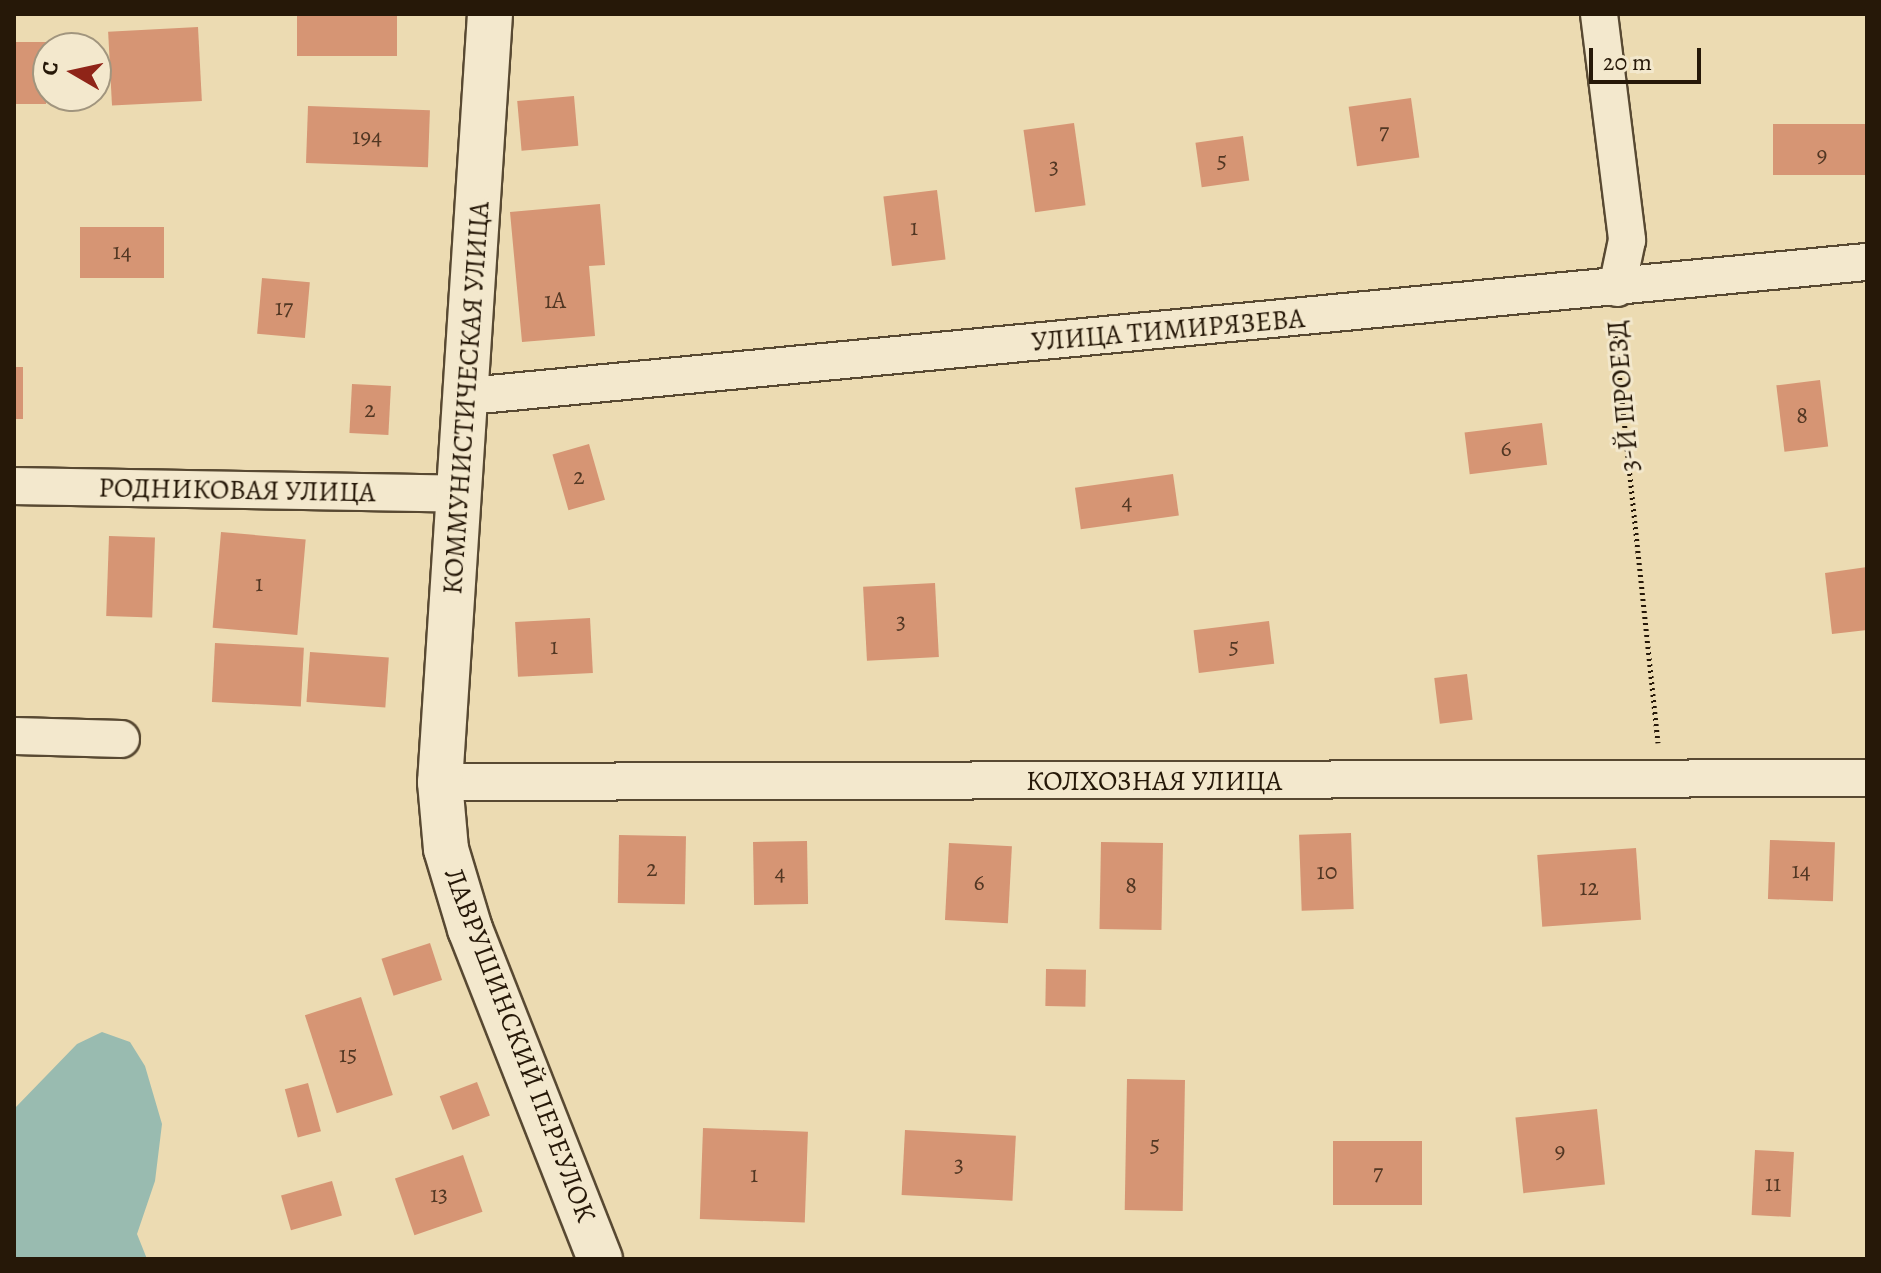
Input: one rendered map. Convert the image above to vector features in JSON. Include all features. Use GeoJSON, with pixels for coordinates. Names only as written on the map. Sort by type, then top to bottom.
{"type":"FeatureCollection","features":[{"type":"Feature","properties":{"kind":"street","name":"КОММУНИСТИЧЕСКАЯ УЛИЦА"},"geometry":{"type":"LineString","coordinates":[[440,782],[469,396],[490,14]]}},
{"type":"Feature","properties":{"kind":"street","name":"3-Й ПРОЕЗД"},"geometry":{"type":"LineString","coordinates":[[1599,14],[1627,240],[1617,288]]}},
{"type":"Feature","properties":{"kind":"street","name":"УЛИЦА ТИМИРЯЗЕВА"},"geometry":{"type":"LineString","coordinates":[[469,396],[1867,262]]}},
{"type":"Feature","properties":{"kind":"street","name":"РОДНИКОВАЯ УЛИЦА"},"geometry":{"type":"LineString","coordinates":[[14,486],[460,494]]}},
{"type":"Feature","properties":{"kind":"street"},"geometry":{"type":"LineString","coordinates":[[14,736],[121,739]]}},
{"type":"Feature","properties":{"kind":"street","name":"КОЛХОЗНАЯ УЛИЦА"},"geometry":{"type":"LineString","coordinates":[[440,782],[1867,778]]}},
{"type":"Feature","properties":{"kind":"street","name":"ЛАВРУШИНСКИЙ ПЕРЕУЛОК"},"geometry":{"type":"LineString","coordinates":[[440,782],[446,849],[470,929],[600,1259]]}},
{"type":"Feature","properties":{"kind":"path","name":"3-Й ПРОЕЗД"},"geometry":{"type":"LineString","coordinates":[[1617,288],[1613,315],[1662,780]]}},
{"type":"Feature","properties":{"kind":"water"},"geometry":{"type":"Polygon","coordinates":[[[102,1032],[130,1042],[145,1066],[162,1124],[155,1181],[137,1234],[147,1259],[14,1259],[14,1109],[77,1044],[102,1032]]]}},
{"type":"Feature","properties":{"kind":"building"},"geometry":{"type":"Polygon","coordinates":[[[297,14],[397,14],[397,56],[297,56],[297,14]]]}},
{"type":"Feature","properties":{"kind":"building"},"geometry":{"type":"Polygon","coordinates":[[[198,27],[202,101],[112,106],[112,32],[108,32],[198,27]]]}},
{"type":"Feature","properties":{"kind":"building"},"geometry":{"type":"Polygon","coordinates":[[[14,42],[32,42],[32,104],[14,104],[14,42]]]}},
{"type":"Feature","properties":{"kind":"building"},"geometry":{"type":"Polygon","coordinates":[[[574,96],[578,146],[522,151],[517,101],[574,96]]]}},
{"type":"Feature","properties":{"kind":"building"},"geometry":{"type":"Polygon","coordinates":[[[1411,98],[1419,157],[1357,166],[1349,107],[1411,98]]]}},
{"type":"Feature","properties":{"kind":"building"},"geometry":{"type":"Polygon","coordinates":[[[308,106],[430,110],[428,167],[306,163],[308,106]]]}},
{"type":"Feature","properties":{"kind":"building"},"geometry":{"type":"Polygon","coordinates":[[[1074,123],[1086,205],[1035,212],[1023,130],[1074,123]]]}},
{"type":"Feature","properties":{"kind":"building"},"geometry":{"type":"Polygon","coordinates":[[[1773,124],[1867,124],[1867,175],[1773,175],[1773,124]]]}},
{"type":"Feature","properties":{"kind":"building"},"geometry":{"type":"Polygon","coordinates":[[[1243,136],[1249,181],[1202,187],[1195,143],[1243,136]]]}},
{"type":"Feature","properties":{"kind":"building"},"geometry":{"type":"Polygon","coordinates":[[[937,190],[946,259],[892,266],[883,197],[937,190]]]}},
{"type":"Feature","properties":{"kind":"building"},"geometry":{"type":"Polygon","coordinates":[[[600,204],[605,265],[589,266],[595,336],[522,342],[510,212],[600,204]]]}},
{"type":"Feature","properties":{"kind":"building"},"geometry":{"type":"Polygon","coordinates":[[[80,227],[164,227],[164,278],[80,278],[80,227]]]}},
{"type":"Feature","properties":{"kind":"building"},"geometry":{"type":"Polygon","coordinates":[[[262,278],[310,282],[305,338],[257,334],[262,278]]]}},
{"type":"Feature","properties":{"kind":"building"},"geometry":{"type":"Polygon","coordinates":[[[14,367],[23,367],[23,419],[14,419],[14,367]]]}},
{"type":"Feature","properties":{"kind":"building"},"geometry":{"type":"Polygon","coordinates":[[[1820,380],[1828,447],[1784,452],[1776,385],[1820,380]]]}},
{"type":"Feature","properties":{"kind":"building"},"geometry":{"type":"Polygon","coordinates":[[[352,384],[391,386],[388,435],[349,433],[352,384]]]}},
{"type":"Feature","properties":{"kind":"building"},"geometry":{"type":"Polygon","coordinates":[[[1542,423],[1547,465],[1470,474],[1465,433],[1542,423]]]}},
{"type":"Feature","properties":{"kind":"building"},"geometry":{"type":"Polygon","coordinates":[[[589,444],[605,500],[568,510],[552,454],[589,444]]]}},
{"type":"Feature","properties":{"kind":"building"},"geometry":{"type":"Polygon","coordinates":[[[1173,474],[1179,516],[1081,529],[1075,488],[1173,474]]]}},
{"type":"Feature","properties":{"kind":"building"},"geometry":{"type":"Polygon","coordinates":[[[221,532],[306,539],[297,635],[213,628],[221,532]]]}},
{"type":"Feature","properties":{"kind":"building"},"geometry":{"type":"Polygon","coordinates":[[[109,536],[155,538],[152,618],[106,616],[109,536]]]}},
{"type":"Feature","properties":{"kind":"building"},"geometry":{"type":"Polygon","coordinates":[[[1867,567],[1867,630],[1832,634],[1825,573],[1867,567]]]}},
{"type":"Feature","properties":{"kind":"building"},"geometry":{"type":"Polygon","coordinates":[[[935,583],[939,657],[867,661],[863,587],[935,583]]]}},
{"type":"Feature","properties":{"kind":"building"},"geometry":{"type":"Polygon","coordinates":[[[590,618],[593,673],[518,677],[515,622],[590,618]]]}},
{"type":"Feature","properties":{"kind":"building"},"geometry":{"type":"Polygon","coordinates":[[[1269,621],[1274,664],[1199,673],[1194,630],[1269,621]]]}},
{"type":"Feature","properties":{"kind":"building"},"geometry":{"type":"Polygon","coordinates":[[[215,643],[304,648],[301,707],[212,702],[215,643]]]}},
{"type":"Feature","properties":{"kind":"building"},"geometry":{"type":"Polygon","coordinates":[[[310,652],[389,658],[385,707],[307,702],[310,652]]]}},
{"type":"Feature","properties":{"kind":"building"},"geometry":{"type":"Polygon","coordinates":[[[1467,674],[1473,720],[1440,724],[1434,678],[1467,674]]]}},
{"type":"Feature","properties":{"kind":"building"},"geometry":{"type":"Polygon","coordinates":[[[1351,833],[1354,909],[1302,911],[1299,835],[1351,833]]]}},
{"type":"Feature","properties":{"kind":"building"},"geometry":{"type":"Polygon","coordinates":[[[619,835],[686,836],[685,904],[618,903],[619,835]]]}},
{"type":"Feature","properties":{"kind":"building"},"geometry":{"type":"Polygon","coordinates":[[[1770,840],[1835,842],[1833,901],[1768,899],[1770,840]]]}},
{"type":"Feature","properties":{"kind":"building"},"geometry":{"type":"Polygon","coordinates":[[[807,841],[808,904],[754,905],[753,842],[807,841]]]}},
{"type":"Feature","properties":{"kind":"building"},"geometry":{"type":"Polygon","coordinates":[[[1101,842],[1163,843],[1161,930],[1099,929],[1101,842]]]}},
{"type":"Feature","properties":{"kind":"building"},"geometry":{"type":"Polygon","coordinates":[[[949,843],[1012,846],[1008,923],[945,920],[949,843]]]}},
{"type":"Feature","properties":{"kind":"building"},"geometry":{"type":"Polygon","coordinates":[[[1636,848],[1641,920],[1542,927],[1537,855],[1636,848]]]}},
{"type":"Feature","properties":{"kind":"building"},"geometry":{"type":"Polygon","coordinates":[[[430,943],[442,980],[394,996],[381,959],[430,943]]]}},
{"type":"Feature","properties":{"kind":"building"},"geometry":{"type":"Polygon","coordinates":[[[1046,969],[1086,970],[1085,1007],[1045,1006],[1046,969]]]}},
{"type":"Feature","properties":{"kind":"building"},"geometry":{"type":"Polygon","coordinates":[[[361,997],[393,1095],[337,1113],[305,1015],[361,997]]]}},
{"type":"Feature","properties":{"kind":"building"},"geometry":{"type":"Polygon","coordinates":[[[1127,1079],[1185,1080],[1183,1211],[1125,1210],[1127,1079]]]}},
{"type":"Feature","properties":{"kind":"building"},"geometry":{"type":"Polygon","coordinates":[[[477,1082],[490,1116],[453,1130],[440,1096],[477,1082]]]}},
{"type":"Feature","properties":{"kind":"building"},"geometry":{"type":"Polygon","coordinates":[[[308,1083],[321,1131],[298,1138],[285,1089],[308,1083]]]}},
{"type":"Feature","properties":{"kind":"building"},"geometry":{"type":"Polygon","coordinates":[[[1597,1109],[1605,1185],[1523,1193],[1515,1118],[1597,1109]]]}},
{"type":"Feature","properties":{"kind":"building"},"geometry":{"type":"Polygon","coordinates":[[[703,1128],[808,1132],[805,1223],[700,1219],[703,1128]]]}},
{"type":"Feature","properties":{"kind":"building"},"geometry":{"type":"Polygon","coordinates":[[[905,1130],[1016,1136],[1012,1201],[902,1195],[905,1130]]]}},
{"type":"Feature","properties":{"kind":"building"},"geometry":{"type":"Polygon","coordinates":[[[1333,1141],[1422,1141],[1422,1205],[1333,1205],[1333,1141]]]}},
{"type":"Feature","properties":{"kind":"building"},"geometry":{"type":"Polygon","coordinates":[[[1755,1150],[1794,1152],[1791,1217],[1752,1215],[1755,1150]]]}},
{"type":"Feature","properties":{"kind":"building"},"geometry":{"type":"Polygon","coordinates":[[[463,1155],[483,1212],[414,1235],[395,1178],[463,1155]]]}},
{"type":"Feature","properties":{"kind":"building"},"geometry":{"type":"Polygon","coordinates":[[[332,1181],[342,1216],[291,1230],[281,1196],[332,1181]]]}}]}
